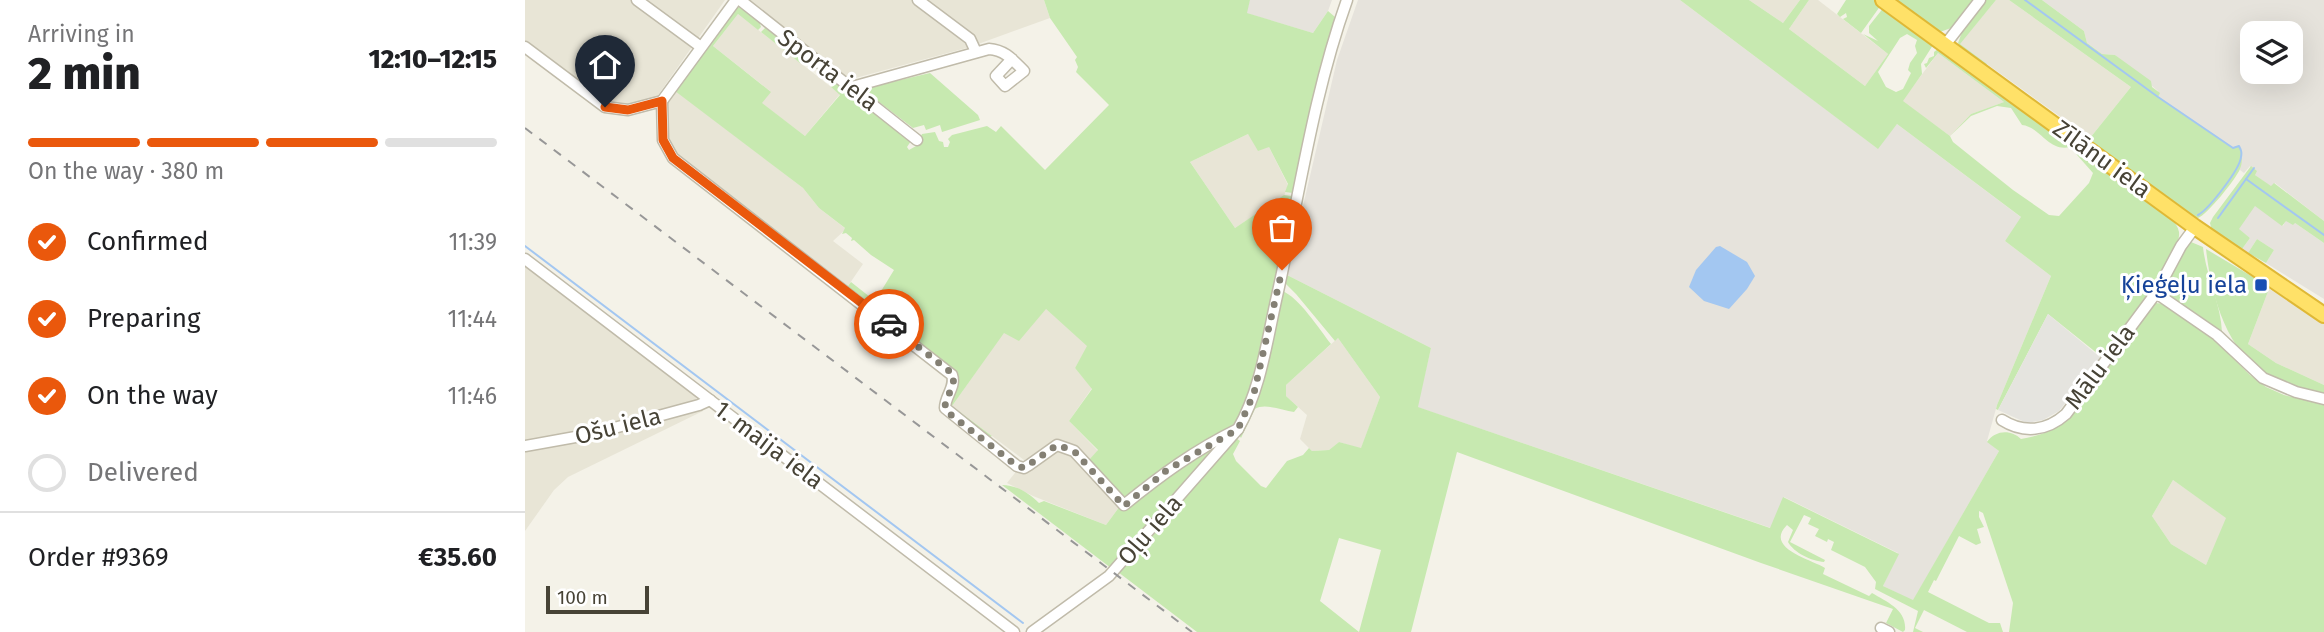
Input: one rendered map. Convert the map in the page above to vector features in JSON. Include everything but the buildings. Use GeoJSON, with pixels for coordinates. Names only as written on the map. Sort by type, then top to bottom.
{"type":"FeatureCollection","features":[{"type":"Feature","properties":{"kind":"highway","name":"Zīlānu iela"},"geometry":{"type":"LineString","coordinates":[[1884,0],[2195,227],[2324,315]]}},
{"type":"Feature","properties":{"kind":"street"},"geometry":{"type":"LineString","coordinates":[[637,0],[701,47]]}},
{"type":"Feature","properties":{"kind":"street"},"geometry":{"type":"LineString","coordinates":[[738,0],[662,101],[663,140],[673,158],[953,374],[953,386],[945,400],[945,408],[1017,466],[1024,468],[1057,445],[1074,451],[1124,506],[1167,470],[1238,429]]}},
{"type":"Feature","properties":{"kind":"street","name":"Sporta iela"},"geometry":{"type":"LineString","coordinates":[[738,0],[917,139]]}},
{"type":"Feature","properties":{"kind":"street"},"geometry":{"type":"LineString","coordinates":[[918,0],[970,39],[975,52]]}},
{"type":"Feature","properties":{"kind":"street","name":"Oļu iela"},"geometry":{"type":"LineString","coordinates":[[1032,632],[1109,576],[1238,429],[1254,393],[1262,362],[1326,63],[1347,0]]}},
{"type":"Feature","properties":{"kind":"street"},"geometry":{"type":"LineString","coordinates":[[1945,45],[1980,0]]}},
{"type":"Feature","properties":{"kind":"street"},"geometry":{"type":"LineString","coordinates":[[525,47],[605,107],[628,110],[662,101]]}},
{"type":"Feature","properties":{"kind":"street"},"geometry":{"type":"LineString","coordinates":[[852,87],[975,52],[997,50],[1012,59]]}},
{"type":"Feature","properties":{"kind":"street","name":"Mālu iela"},"geometry":{"type":"LineString","coordinates":[[2002,420],[2014,426],[2032,429],[2048,426],[2071,408],[2156,293],[2181,246],[2195,227]]}},
{"type":"Feature","properties":{"kind":"street","name":"1. maija iela"},"geometry":{"type":"LineString","coordinates":[[525,259],[1014,632]]}},
{"type":"Feature","properties":{"kind":"street"},"geometry":{"type":"LineString","coordinates":[[2156,293],[2217,334],[2263,378],[2296,392],[2324,399]]}},
{"type":"Feature","properties":{"kind":"street","name":"Ošu iela"},"geometry":{"type":"LineString","coordinates":[[525,446],[592,434],[711,400]]}},
{"type":"Feature","properties":{"kind":"shaded area"},"geometry":{"type":"Polygon","coordinates":[[[525,0],[725,0],[656,98],[640,104],[621,106],[607,104],[525,41],[525,0]]]}},
{"type":"Feature","properties":{"kind":"shaded area"},"geometry":{"type":"Polygon","coordinates":[[[748,0],[1044,0],[1050,18],[970,47],[848,80],[748,0]]]}},
{"type":"Feature","properties":{"kind":"shaded area"},"geometry":{"type":"Polygon","coordinates":[[[1250,0],[1332,0],[1313,33],[1246,13],[1250,0]]]}},
{"type":"Feature","properties":{"kind":"shaded area"},"geometry":{"type":"Polygon","coordinates":[[[1358,0],[1680,0],[1877,148],[1897,124],[2022,218],[2005,241],[2051,276],[1997,405],[1987,441],[1999,451],[1913,601],[1883,586],[1898,553],[1784,497],[1771,528],[1417,407],[1431,348],[1287,275],[1337,60],[1358,0]]]}},
{"type":"Feature","properties":{"kind":"shaded area"},"geometry":{"type":"Polygon","coordinates":[[[1749,0],[1800,0],[1783,23],[1749,0]]]}},
{"type":"Feature","properties":{"kind":"shaded area"},"geometry":{"type":"Polygon","coordinates":[[[1809,0],[1818,0],[1888,54],[1865,86],[1789,29],[1809,0]]]}},
{"type":"Feature","properties":{"kind":"shaded area"},"geometry":{"type":"Polygon","coordinates":[[[1996,0],[2009,0],[2131,87],[2090,138],[1959,44],[1996,0]]]}},
{"type":"Feature","properties":{"kind":"shaded area"},"geometry":{"type":"Polygon","coordinates":[[[2042,0],[2324,0],[2324,221],[2275,183],[2271,187],[2255,175],[2250,166],[2244,173],[2240,170],[2242,156],[2233,148],[2158,97],[2158,91],[2115,55],[2102,54],[2087,43],[2084,31],[2042,0]]]}},
{"type":"Feature","properties":{"kind":"shaded area"},"geometry":{"type":"Polygon","coordinates":[[[738,14],[840,94],[805,136],[761,103],[770,91],[713,46],[738,14]]]}},
{"type":"Feature","properties":{"kind":"shaded area"},"geometry":{"type":"Polygon","coordinates":[[[1938,53],[2004,102],[1971,114],[1950,136],[1902,101],[1938,53]]]}},
{"type":"Feature","properties":{"kind":"shaded area"},"geometry":{"type":"Polygon","coordinates":[[[675,90],[803,188],[819,208],[846,229],[833,241],[863,264],[848,286],[677,157],[668,144],[666,105],[675,90]]]}},
{"type":"Feature","properties":{"kind":"shaded area"},"geometry":{"type":"Polygon","coordinates":[[[1248,134],[1269,147],[1288,185],[1284,196],[1235,228],[1190,162],[1248,134]]]}},
{"type":"Feature","properties":{"kind":"shaded area"},"geometry":{"type":"Polygon","coordinates":[[[2255,205],[2283,226],[2286,220],[2295,223],[2324,243],[2324,299],[2266,263],[2274,250],[2257,239],[2248,253],[2242,249],[2250,238],[2238,229],[2255,205]]]}},
{"type":"Feature","properties":{"kind":"shaded area"},"geometry":{"type":"Polygon","coordinates":[[[525,262],[694,394],[703,411],[568,477],[554,490],[525,531],[525,262]]]}},
{"type":"Feature","properties":{"kind":"shaded area"},"geometry":{"type":"Polygon","coordinates":[[[2269,289],[2324,321],[2324,385],[2276,363],[2248,344],[2269,289]]]}},
{"type":"Feature","properties":{"kind":"shaded area"},"geometry":{"type":"Polygon","coordinates":[[[1045,308],[1088,346],[1075,368],[1092,388],[1069,421],[1098,451],[1088,461],[1069,444],[1028,463],[952,406],[1004,332],[1045,308]]]}},
{"type":"Feature","properties":{"kind":"shaded area"},"geometry":{"type":"Polygon","coordinates":[[[2048,314],[2101,358],[2059,411],[2043,420],[2027,423],[1998,410],[2048,314]]]}},
{"type":"Feature","properties":{"kind":"shaded area"},"geometry":{"type":"Polygon","coordinates":[[[1338,338],[1380,397],[1361,449],[1339,442],[1329,450],[1312,451],[1300,439],[1307,415],[1286,396],[1286,385],[1338,338]]]}},
{"type":"Feature","properties":{"kind":"shaded area"},"geometry":{"type":"Polygon","coordinates":[[[1059,449],[1072,454],[1120,506],[1106,525],[1007,483],[1018,469],[1059,449]]]}},
{"type":"Feature","properties":{"kind":"shaded area"},"geometry":{"type":"Polygon","coordinates":[[[2173,480],[2227,518],[2206,565],[2171,544],[2152,516],[2173,480]]]}},
{"type":"Feature","properties":{"kind":"green space"},"geometry":{"type":"Polygon","coordinates":[[[1044,0],[1250,0],[1247,13],[1313,33],[1328,11],[1335,17],[1320,67],[1293,193],[1285,192],[1288,184],[1269,147],[1258,151],[1248,134],[1190,162],[1235,228],[1284,195],[1292,196],[1269,312],[1244,406],[1230,429],[1124,500],[1088,461],[1098,450],[1069,421],[1092,389],[1075,368],[1087,346],[1046,309],[1019,341],[1004,333],[952,406],[992,436],[988,438],[948,407],[957,382],[815,262],[848,286],[851,282],[875,301],[894,270],[854,240],[851,241],[852,238],[846,233],[842,234],[845,228],[819,208],[803,188],[675,91],[666,105],[667,99],[735,8],[739,7],[759,21],[761,27],[758,30],[738,14],[713,46],[771,92],[762,103],[805,136],[840,95],[831,87],[838,80],[911,141],[907,147],[909,150],[916,146],[922,134],[935,132],[944,147],[948,147],[948,139],[952,135],[987,126],[996,132],[1001,126],[1045,170],[1109,105],[1076,72],[1077,57],[1050,18],[1044,0]]]}},
{"type":"Feature","properties":{"kind":"green space"},"geometry":{"type":"Polygon","coordinates":[[[1680,0],[1749,0],[1783,23],[1800,0],[1809,0],[1789,29],[1865,86],[1888,54],[1863,34],[1878,41],[1869,33],[1869,26],[1884,7],[1933,45],[1921,64],[1922,74],[1903,101],[1950,136],[1971,114],[2004,102],[1938,53],[1926,68],[1924,64],[1939,48],[2168,215],[2178,228],[2177,244],[2148,296],[2103,358],[2048,314],[1998,410],[1997,405],[2051,276],[2005,241],[2021,217],[1897,124],[1878,149],[1680,0]],[[1907,34],[1900,38],[1878,72],[1886,87],[1896,92],[1903,89],[1911,73],[1908,70],[1910,63],[1917,53],[1917,40],[1907,34]],[[1997,106],[1971,116],[1950,136],[1953,142],[2049,215],[2059,216],[2089,183],[2093,173],[2070,147],[2056,146],[2022,125],[2011,108],[1997,106]]]}},
{"type":"Feature","properties":{"kind":"green space"},"geometry":{"type":"Polygon","coordinates":[[[1846,0],[1875,0],[1881,5],[1861,33],[1843,19],[1847,17],[1846,13],[1840,17],[1837,14],[1846,0]]]}},
{"type":"Feature","properties":{"kind":"green space"},"geometry":{"type":"Polygon","coordinates":[[[1893,0],[1974,0],[1951,28],[1940,32],[1893,0]]]}},
{"type":"Feature","properties":{"kind":"green space"},"geometry":{"type":"Polygon","coordinates":[[[1985,0],[1996,0],[1960,44],[1987,64],[1984,67],[1958,43],[1964,27],[1985,0]]]}},
{"type":"Feature","properties":{"kind":"green space"},"geometry":{"type":"Polygon","coordinates":[[[2009,0],[2042,0],[2084,31],[2087,43],[2102,54],[2115,55],[2151,81],[2152,87],[2160,93],[2158,97],[2233,148],[2239,146],[2242,158],[2240,169],[2208,210],[2198,218],[2191,216],[2061,121],[2061,118],[2090,138],[2131,87],[2009,0]]]}},
{"type":"Feature","properties":{"kind":"green space"},"geometry":{"type":"Polygon","coordinates":[[[766,27],[806,55],[800,63],[761,32],[766,27]]]}},
{"type":"Feature","properties":{"kind":"green space"},"geometry":{"type":"Polygon","coordinates":[[[930,73],[978,115],[980,120],[942,132],[940,125],[926,130],[924,125],[913,128],[862,89],[930,73]]]}},
{"type":"Feature","properties":{"kind":"green space"},"geometry":{"type":"Polygon","coordinates":[[[2251,166],[2257,171],[2255,175],[2271,186],[2274,183],[2324,221],[2324,243],[2295,223],[2293,225],[2286,221],[2282,226],[2255,206],[2239,229],[2250,238],[2242,249],[2212,231],[2210,223],[2213,217],[2251,166]]]}},
{"type":"Feature","properties":{"kind":"green space"},"geometry":{"type":"Polygon","coordinates":[[[2257,239],[2274,250],[2266,263],[2248,253],[2257,239]]]}},
{"type":"Feature","properties":{"kind":"green space"},"geometry":{"type":"Polygon","coordinates":[[[2191,242],[2203,247],[2222,332],[2168,294],[2174,266],[2182,251],[2191,242]]]}},
{"type":"Feature","properties":{"kind":"green space"},"geometry":{"type":"Polygon","coordinates":[[[2206,249],[2269,289],[2248,344],[2276,363],[2324,385],[2324,394],[2295,387],[2268,376],[2241,352],[2231,337],[2217,303],[2206,249]]]}},
{"type":"Feature","properties":{"kind":"green space"},"geometry":{"type":"Polygon","coordinates":[[[1287,275],[1431,348],[1418,407],[1770,528],[1783,497],[1899,554],[1883,586],[1913,600],[1999,451],[1987,442],[1990,438],[2003,432],[2021,439],[2032,437],[2067,420],[2151,308],[2156,303],[2164,304],[2207,333],[2266,387],[2284,395],[2324,405],[2324,632],[2009,632],[2013,603],[1983,513],[1979,511],[1984,527],[1977,529],[1981,543],[1976,545],[1959,536],[1928,592],[1989,623],[2000,623],[2003,632],[1967,632],[1924,610],[1915,628],[1923,632],[1913,632],[1918,611],[1875,589],[1876,582],[1865,567],[1831,550],[1834,542],[1828,539],[1827,542],[1815,536],[1819,529],[1808,524],[1811,518],[1804,515],[1790,542],[1825,560],[1824,562],[1794,550],[1788,542],[1793,530],[1787,525],[1781,533],[1785,546],[1800,557],[1825,568],[1823,574],[1890,603],[1903,617],[1903,632],[1886,623],[1893,609],[1457,452],[1411,632],[1359,632],[1197,632],[1118,572],[1236,438],[1240,441],[1233,454],[1236,461],[1266,488],[1287,461],[1303,455],[1309,448],[1312,451],[1329,450],[1339,442],[1361,448],[1380,397],[1338,338],[1335,341],[1284,282],[1287,275]],[[2173,480],[2152,516],[2171,544],[2206,565],[2226,518],[2173,480]],[[1339,538],[1320,601],[1359,632],[1381,550],[1339,538]]]}},
{"type":"Feature","properties":{"kind":"green space"},"geometry":{"type":"Polygon","coordinates":[[[1282,291],[1302,306],[1331,344],[1286,385],[1286,396],[1298,407],[1294,412],[1259,407],[1255,409],[1241,438],[1239,435],[1262,383],[1282,291]]]}},
{"type":"Feature","properties":{"kind":"green space"},"geometry":{"type":"Polygon","coordinates":[[[1214,444],[1216,447],[1111,568],[1002,485],[1023,491],[1039,503],[1044,501],[1106,525],[1120,506],[1123,507],[1214,444]]]}},
{"type":"Feature","properties":{"kind":"water"},"geometry":{"type":"Polygon","coordinates":[[[1720,246],[1747,262],[1755,276],[1729,309],[1704,301],[1689,287],[1696,270],[1716,247],[1720,246]]]}},
{"type":"Feature","properties":{"kind":"waterway"},"geometry":{"type":"LineString","coordinates":[[2025,0],[2158,97],[2233,148],[2239,146],[2239,163],[2230,179],[2198,215]]}},
{"type":"Feature","properties":{"kind":"waterway"},"geometry":{"type":"LineString","coordinates":[[2218,218],[2254,168]]}},
{"type":"Feature","properties":{"kind":"waterway"},"geometry":{"type":"LineString","coordinates":[[2246,179],[2324,235]]}},
{"type":"Feature","properties":{"kind":"waterway"},"geometry":{"type":"LineString","coordinates":[[525,246],[1023,623]]}},
{"type":"Feature","properties":{"kind":"railway"},"geometry":{"type":"LineString","coordinates":[[525,128],[1192,632]]}},
{"type":"Feature","properties":{"kind":"way so far"},"geometry":{"type":"LineString","coordinates":[[889,324],[953,374],[953,386],[945,400],[945,408],[950,414],[1017,466],[1024,468],[1057,445],[1074,451],[1124,506],[1167,470],[1238,429],[1254,393],[1282,270]]}},
{"type":"Feature","properties":{"kind":"place","name":"Ķieģeļu iela"},"geometry":{"type":"Point","coordinates":[2261,285]}},
{"type":"Feature","properties":{"kind":"route"},"geometry":{"type":"LineString","coordinates":[[605,107],[628,110],[662,101],[661,129],[664,146],[673,158],[889,324]]}}]}
